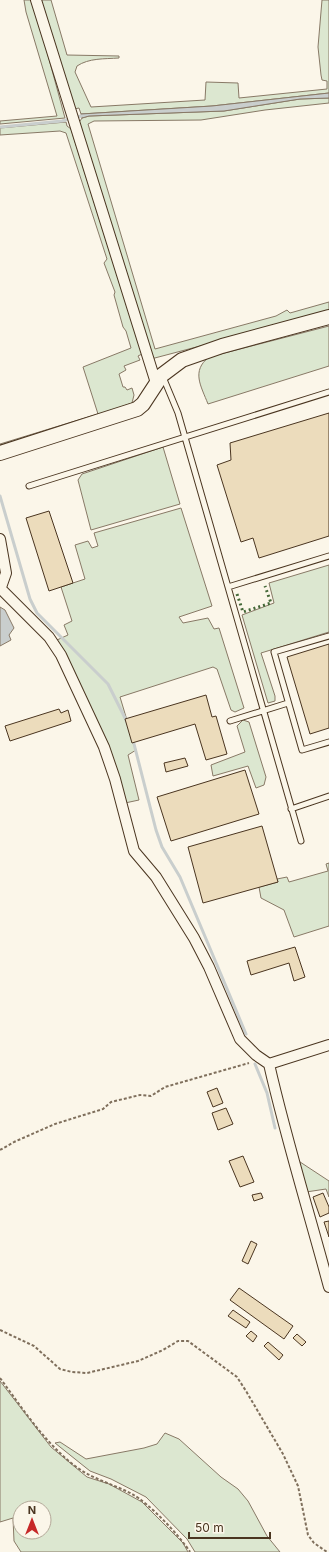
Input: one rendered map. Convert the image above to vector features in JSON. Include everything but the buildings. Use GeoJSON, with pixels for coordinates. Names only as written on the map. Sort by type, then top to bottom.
{"type":"FeatureCollection","features":[{"type":"Feature","properties":{"kind":"street"},"geometry":{"type":"LineString","coordinates":[[36,0],[70,110],[159,379]]}},
{"type":"Feature","properties":{"kind":"street"},"geometry":{"type":"LineString","coordinates":[[0,453],[137,409],[143,404],[159,379],[173,365],[193,355],[329,317]]}},
{"type":"Feature","properties":{"kind":"street"},"geometry":{"type":"LineString","coordinates":[[0,540],[6,573],[1,590],[49,637],[61,654],[104,747],[115,779],[134,851],[156,877],[194,938],[209,967],[240,1039],[266,1062],[328,1287]]}},
{"type":"Feature","properties":{"kind":"street"},"geometry":{"type":"LineString","coordinates":[[266,1062],[329,1045]]}},
{"type":"Feature","properties":{"kind":"lane"},"geometry":{"type":"LineString","coordinates":[[159,379],[178,413],[301,841]]}},
{"type":"Feature","properties":{"kind":"lane"},"geometry":{"type":"LineString","coordinates":[[29,486],[329,392]]}},
{"type":"Feature","properties":{"kind":"lane"},"geometry":{"type":"LineString","coordinates":[[228,587],[329,556]]}},
{"type":"Feature","properties":{"kind":"lane"},"geometry":{"type":"LineString","coordinates":[[329,636],[274,652],[302,750],[329,742]]}},
{"type":"Feature","properties":{"kind":"lane"},"geometry":{"type":"LineString","coordinates":[[230,721],[288,703]]}},
{"type":"Feature","properties":{"kind":"lane"},"geometry":{"type":"LineString","coordinates":[[292,808],[329,796]]}},
{"type":"Feature","properties":{"kind":"path"},"geometry":{"type":"LineString","coordinates":[[0,1150],[14,1142],[55,1124],[103,1109],[111,1102],[140,1095],[151,1096],[165,1087],[266,1062]]}},
{"type":"Feature","properties":{"kind":"path"},"geometry":{"type":"LineString","coordinates":[[0,1330],[34,1346],[60,1369],[72,1372],[95,1372],[138,1361],[163,1350],[178,1340],[188,1340],[237,1377],[283,1454],[298,1486],[308,1535],[314,1543],[327,1552]]}},
{"type":"Feature","properties":{"kind":"path"},"geometry":{"type":"LineString","coordinates":[[0,1378],[52,1446],[88,1475],[110,1483],[143,1501],[184,1542],[190,1552]]}},
{"type":"Feature","properties":{"kind":"green space"},"geometry":{"type":"Polygon","coordinates":[[[24,0],[33,0],[65,118],[0,124],[0,121],[57,116],[26,12],[24,0]]]}},
{"type":"Feature","properties":{"kind":"green space"},"geometry":{"type":"Polygon","coordinates":[[[41,0],[51,0],[67,55],[119,56],[119,58],[92,60],[77,66],[75,72],[91,107],[205,100],[206,82],[238,83],[239,98],[327,89],[327,81],[322,80],[318,47],[322,0],[329,0],[329,93],[212,106],[81,114],[79,108],[74,109],[41,0]]]}},
{"type":"Feature","properties":{"kind":"green space"},"geometry":{"type":"Polygon","coordinates":[[[329,98],[329,103],[265,110],[201,120],[94,121],[88,124],[155,349],[276,316],[287,310],[290,313],[329,302],[329,312],[151,359],[78,124],[82,118],[89,116],[224,111],[300,99],[329,98]]]}},
{"type":"Feature","properties":{"kind":"green space"},"geometry":{"type":"Polygon","coordinates":[[[66,122],[67,126],[71,129],[142,354],[138,356],[140,360],[124,366],[126,370],[119,374],[123,387],[127,390],[132,388],[134,395],[132,403],[0,450],[0,444],[98,414],[83,367],[131,348],[126,331],[123,327],[114,295],[115,292],[104,263],[107,259],[66,133],[60,131],[0,135],[0,128],[66,122]]]}},
{"type":"Feature","properties":{"kind":"green space"},"geometry":{"type":"Polygon","coordinates":[[[329,326],[329,366],[208,404],[200,385],[199,373],[200,368],[209,357],[329,326]]]}},
{"type":"Feature","properties":{"kind":"green space"},"geometry":{"type":"Polygon","coordinates":[[[163,447],[180,504],[91,530],[78,480],[82,474],[163,447]]]}},
{"type":"Feature","properties":{"kind":"green space"},"geometry":{"type":"Polygon","coordinates":[[[181,508],[212,606],[179,617],[183,623],[208,618],[214,629],[219,628],[244,708],[235,712],[231,710],[217,669],[213,667],[120,697],[136,750],[128,755],[139,800],[125,803],[57,640],[68,635],[64,625],[72,621],[61,587],[85,579],[75,545],[88,541],[92,548],[98,546],[94,533],[181,508]]]}},
{"type":"Feature","properties":{"kind":"green space"},"geometry":{"type":"Polygon","coordinates":[[[329,565],[329,632],[261,653],[275,696],[275,701],[268,703],[242,615],[274,603],[269,583],[329,565]]]}},
{"type":"Feature","properties":{"kind":"green space"},"geometry":{"type":"Polygon","coordinates":[[[243,720],[249,722],[266,777],[264,785],[256,788],[248,766],[213,776],[211,765],[245,752],[237,726],[243,720]]]}},
{"type":"Feature","properties":{"kind":"green space"},"geometry":{"type":"Polygon","coordinates":[[[329,863],[329,926],[294,937],[284,910],[261,898],[259,887],[278,882],[277,879],[287,877],[289,882],[328,871],[326,864],[329,863]]]}},
{"type":"Feature","properties":{"kind":"green space"},"geometry":{"type":"Polygon","coordinates":[[[294,1158],[329,1181],[329,1197],[326,1189],[306,1192],[294,1158]]]}},
{"type":"Feature","properties":{"kind":"green space"},"geometry":{"type":"Polygon","coordinates":[[[0,1381],[51,1447],[87,1477],[109,1484],[142,1502],[183,1543],[188,1552],[21,1552],[14,1540],[52,1540],[52,1500],[12,1500],[12,1518],[0,1522],[0,1381]]]}},
{"type":"Feature","properties":{"kind":"green space"},"geometry":{"type":"Polygon","coordinates":[[[165,1433],[179,1439],[221,1477],[238,1489],[248,1501],[267,1536],[280,1552],[195,1552],[187,1539],[146,1497],[111,1479],[90,1471],[55,1443],[60,1442],[86,1459],[144,1448],[157,1444],[165,1433]]]}},
{"type":"Feature","properties":{"kind":"shaded area"},"geometry":{"type":"Polygon","coordinates":[[[329,93],[329,98],[300,99],[224,111],[89,116],[82,118],[81,114],[212,106],[329,93]]]}},
{"type":"Feature","properties":{"kind":"shaded area"},"geometry":{"type":"Polygon","coordinates":[[[0,607],[5,610],[14,628],[9,635],[11,640],[0,646],[0,607]]]}},
{"type":"Feature","properties":{"kind":"waterway"},"geometry":{"type":"LineString","coordinates":[[0,127],[62,121],[81,116]]}},
{"type":"Feature","properties":{"kind":"waterway"},"geometry":{"type":"LineString","coordinates":[[0,496],[30,599],[37,613],[108,684],[127,722]]}},
{"type":"Feature","properties":{"kind":"waterway"},"geometry":{"type":"LineString","coordinates":[[133,740],[156,830],[162,847],[180,877],[246,1034]]}},
{"type":"Feature","properties":{"kind":"waterway"},"geometry":{"type":"LineString","coordinates":[[255,1064],[267,1093],[275,1128]]}},
{"type":"Feature","properties":{"kind":"hedge"},"geometry":{"type":"LineString","coordinates":[[237,594],[243,612],[271,603],[265,586]]}}]}
